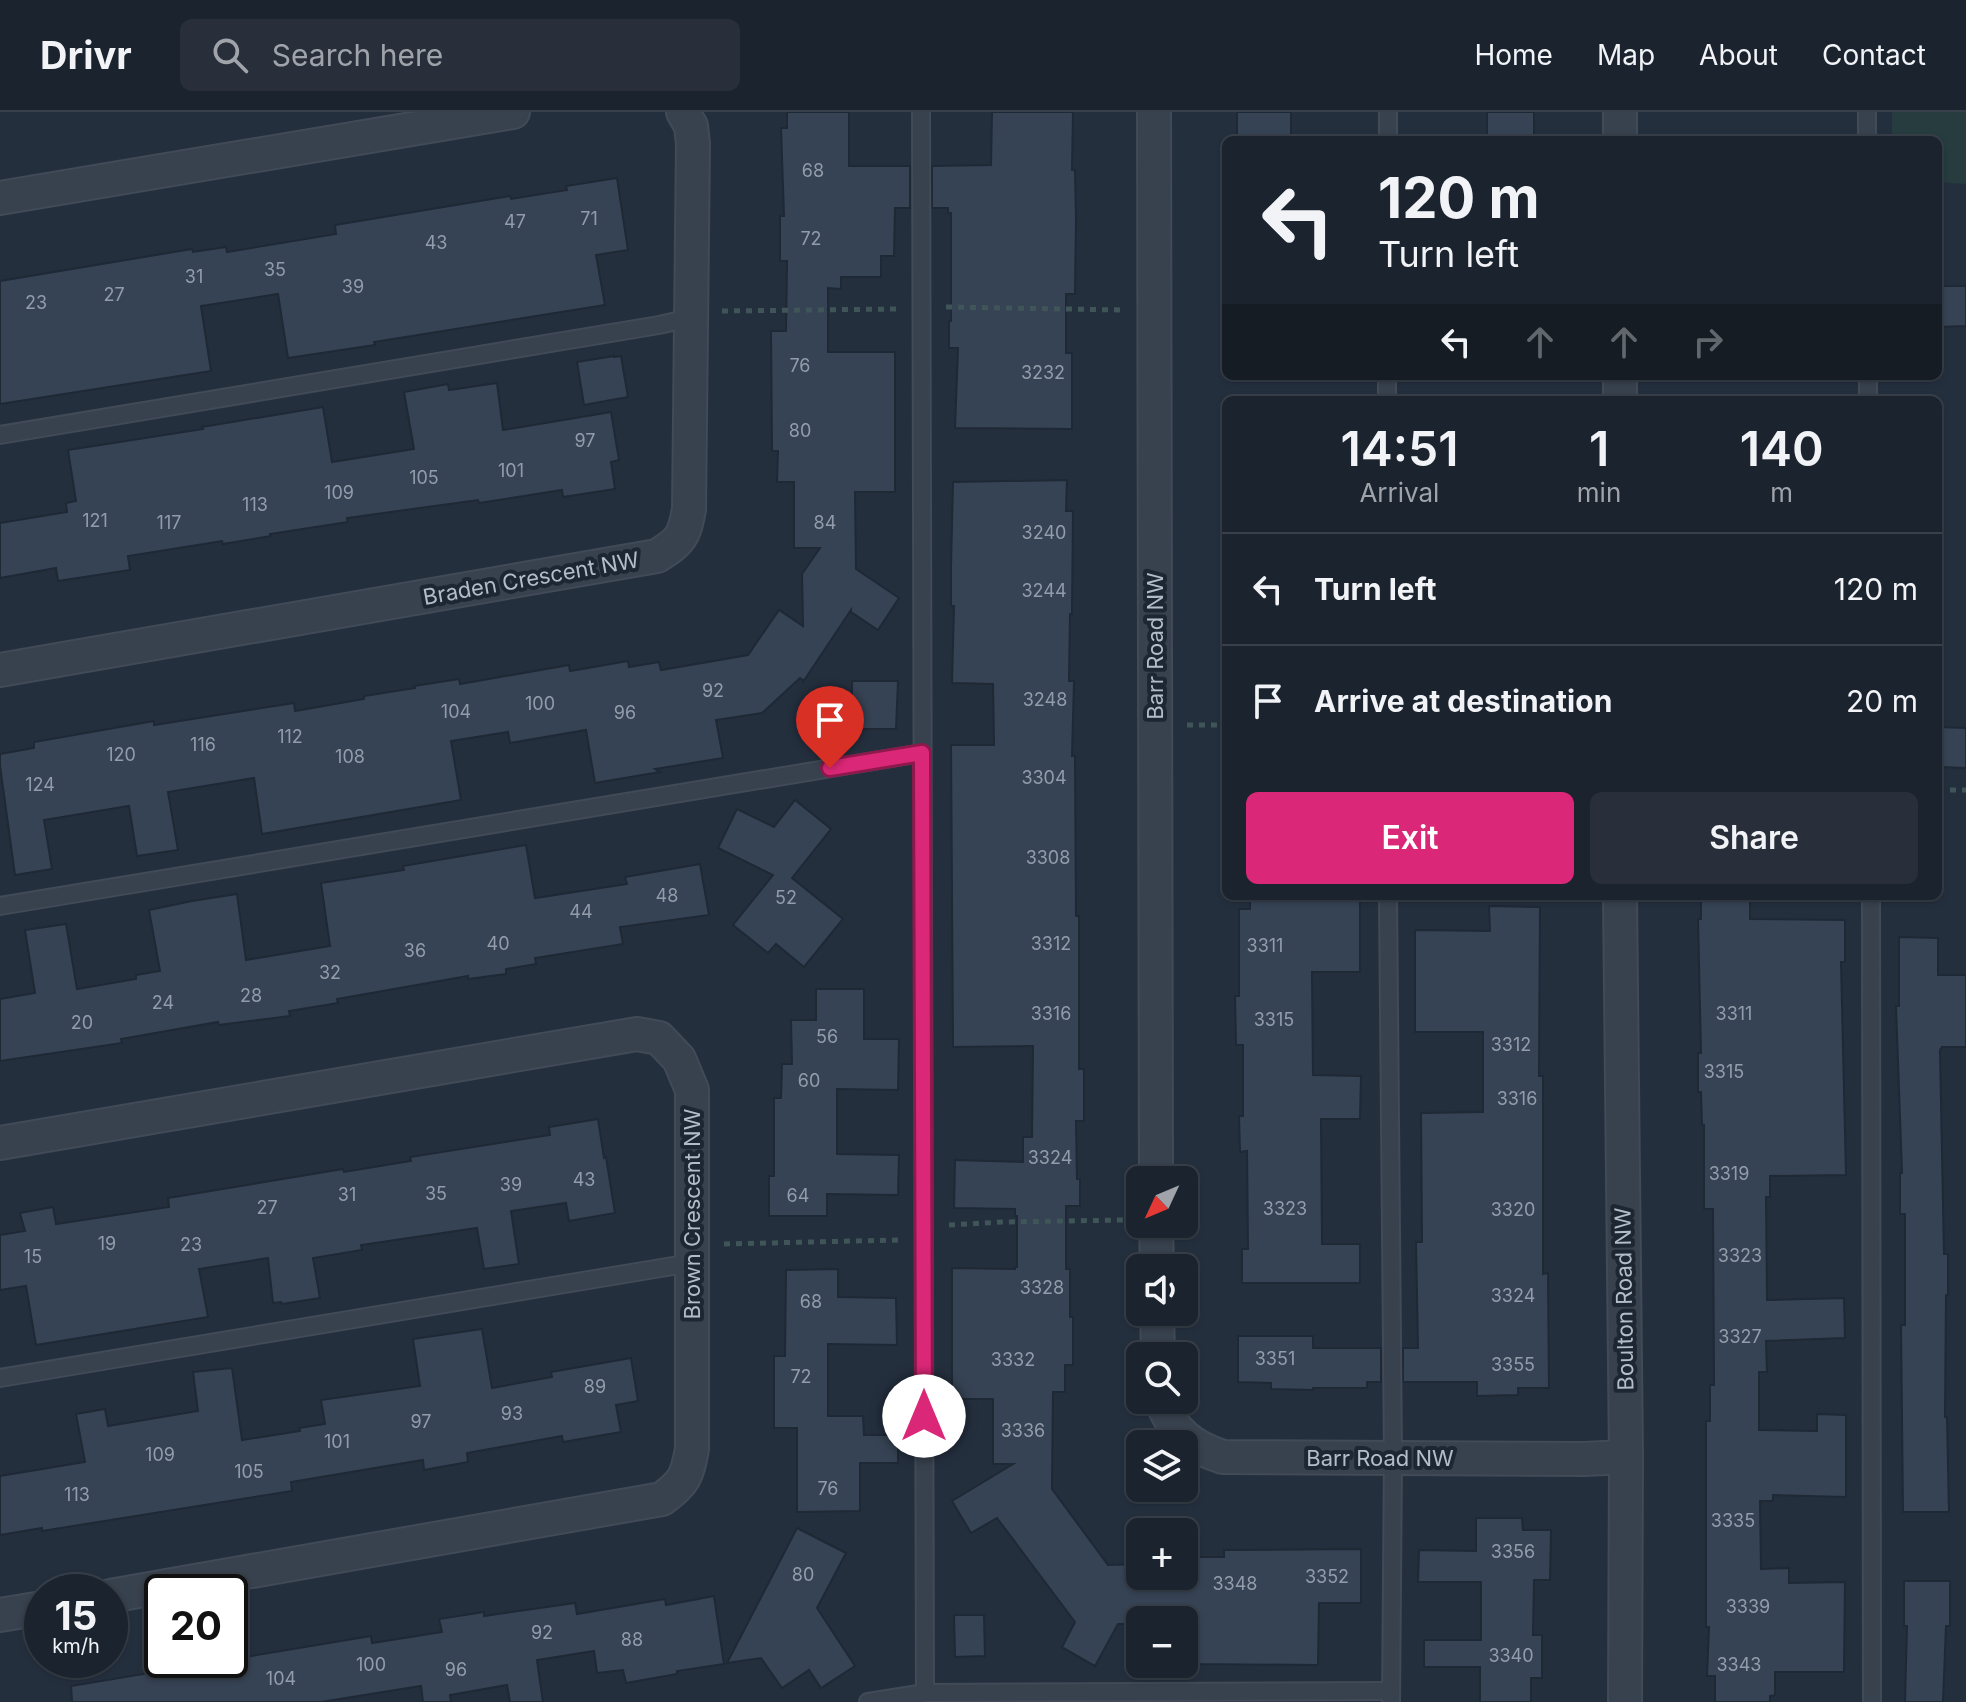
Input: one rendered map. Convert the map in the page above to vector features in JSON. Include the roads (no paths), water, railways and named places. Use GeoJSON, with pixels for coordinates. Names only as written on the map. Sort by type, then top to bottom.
{"type":"FeatureCollection","features":[{"type":"Feature","properties":{"kind":"street"},"geometry":{"type":"LineString","coordinates":[[0,198],[513,112]]}},
{"type":"Feature","properties":{"kind":"street","name":"Braden Crescent NW"},"geometry":{"type":"LineString","coordinates":[[0,670],[657,556],[675,545],[685,530],[689,509],[693,144],[691,126],[683,112]]}},
{"type":"Feature","properties":{"kind":"street","name":"Barr Road NW"},"geometry":{"type":"LineString","coordinates":[[1154,112],[1156,1166]]}},
{"type":"Feature","properties":{"kind":"street"},"geometry":{"type":"LineString","coordinates":[[1620,112],[1620,136]]}},
{"type":"Feature","properties":{"kind":"street","name":"Boulton Road NW"},"geometry":{"type":"LineString","coordinates":[[1620,900],[1626,1457],[1625,1702]]}},
{"type":"Feature","properties":{"kind":"street","name":"Brown Crescent NW"},"geometry":{"type":"LineString","coordinates":[[0,1143],[637,1034],[659,1038],[679,1059],[692,1090],[692,1449],[688,1471],[678,1486],[662,1499],[128,1593]]}},
{"type":"Feature","properties":{"kind":"street","name":"Barr Road NW"},"geometry":{"type":"LineString","coordinates":[[1167,1414],[1189,1442],[1223,1457],[1626,1457]]}},
{"type":"Feature","properties":{"kind":"street"},"geometry":{"type":"LineString","coordinates":[[0,1615],[24,1611]]}},
{"type":"Feature","properties":{"kind":"lane"},"geometry":{"type":"LineString","coordinates":[[921,112],[925,1693]]}},
{"type":"Feature","properties":{"kind":"lane"},"geometry":{"type":"LineString","coordinates":[[1388,112],[1388,136]]}},
{"type":"Feature","properties":{"kind":"lane"},"geometry":{"type":"LineString","coordinates":[[1867,112],[1867,136]]}},
{"type":"Feature","properties":{"kind":"lane"},"geometry":{"type":"LineString","coordinates":[[0,435],[690,318]]}},
{"type":"Feature","properties":{"kind":"lane"},"geometry":{"type":"LineString","coordinates":[[0,906],[922,753]]}},
{"type":"Feature","properties":{"kind":"lane"},"geometry":{"type":"LineString","coordinates":[[868,1702],[925,1693],[1391,1696],[1393,1457],[1388,900]]}},
{"type":"Feature","properties":{"kind":"lane"},"geometry":{"type":"LineString","coordinates":[[1871,900],[1872,1702]]}},
{"type":"Feature","properties":{"kind":"lane"},"geometry":{"type":"LineString","coordinates":[[0,1378],[691,1263]]}}]}
